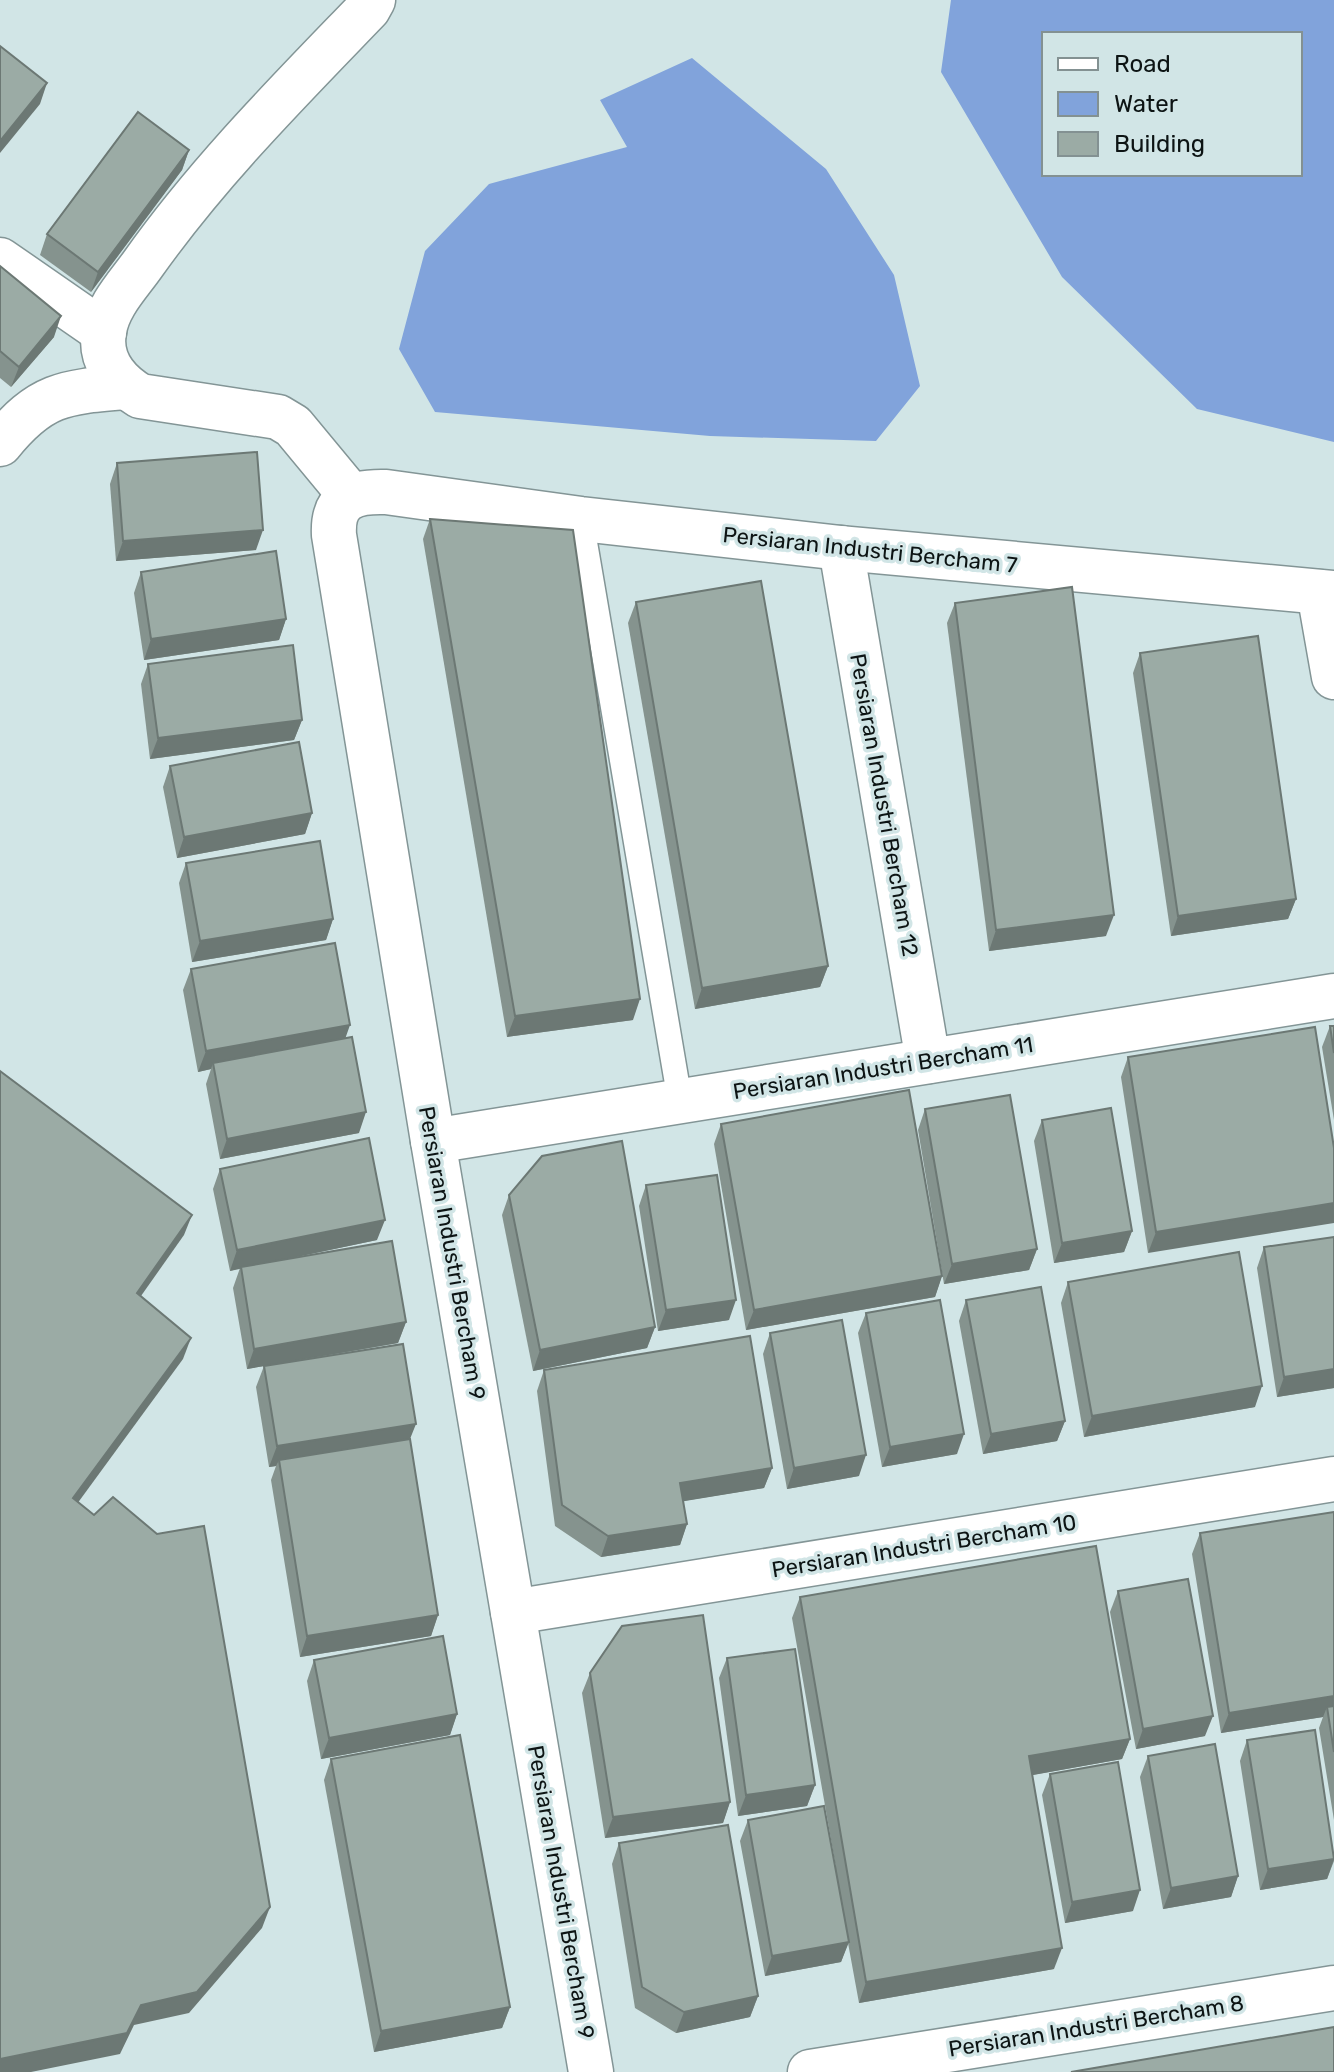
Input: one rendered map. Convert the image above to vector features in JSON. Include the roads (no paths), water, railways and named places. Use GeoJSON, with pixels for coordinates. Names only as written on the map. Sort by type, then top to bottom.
{"type":"FeatureCollection","features":[{"type":"Feature","properties":{"kind":"street"},"geometry":{"type":"LineString","coordinates":[[351,496],[293,426],[278,417],[140,396],[126,387],[111,370],[104,352],[104,332],[111,309],[177,217],[240,141],[368,9],[373,0]]}},
{"type":"Feature","properties":{"kind":"street"},"geometry":{"type":"LineString","coordinates":[[0,260],[104,332]]}},
{"type":"Feature","properties":{"kind":"street"},"geometry":{"type":"LineString","coordinates":[[0,444],[15,425],[50,399],[72,392],[126,387]]}},
{"type":"Feature","properties":{"kind":"street","name":"Persiaran Industri Bercham 7"},"geometry":{"type":"LineString","coordinates":[[351,496],[368,492],[407,495],[581,519],[841,548],[1326,593]]}},
{"type":"Feature","properties":{"kind":"street","name":"Persiaran Industri Bercham 9"},"geometry":{"type":"LineString","coordinates":[[351,496],[339,506],[333,519],[334,535],[591,2072]]}},
{"type":"Feature","properties":{"kind":"street","name":"Persiaran Industri Bercham 12"},"geometry":{"type":"LineString","coordinates":[[841,548],[928,1061]]}},
{"type":"Feature","properties":{"kind":"street"},"geometry":{"type":"LineString","coordinates":[[1326,593],[1334,677]]}},
{"type":"Feature","properties":{"kind":"street","name":"Persiaran Industri Bercham 11"},"geometry":{"type":"LineString","coordinates":[[433,1141],[1334,996]]}},
{"type":"Feature","properties":{"kind":"street","name":"Persiaran Industri Bercham 10"},"geometry":{"type":"LineString","coordinates":[[513,1612],[1334,1479]]}},
{"type":"Feature","properties":{"kind":"street","name":"Persiaran Industri Bercham 8"},"geometry":{"type":"LineString","coordinates":[[810,2072],[1334,1988]]}},
{"type":"Feature","properties":{"kind":"lane"},"geometry":{"type":"LineString","coordinates":[[581,519],[680,1101]]}},
{"type":"Feature","properties":{"kind":"water"},"geometry":{"type":"Polygon","coordinates":[[[951,0],[1334,0],[1334,442],[1197,409],[1062,277],[941,72],[951,0]]]}},
{"type":"Feature","properties":{"kind":"water"},"geometry":{"type":"Polygon","coordinates":[[[692,58],[826,169],[894,275],[920,386],[876,441],[710,436],[435,412],[399,349],[425,251],[489,184],[627,147],[600,100],[692,58]]]}}]}
